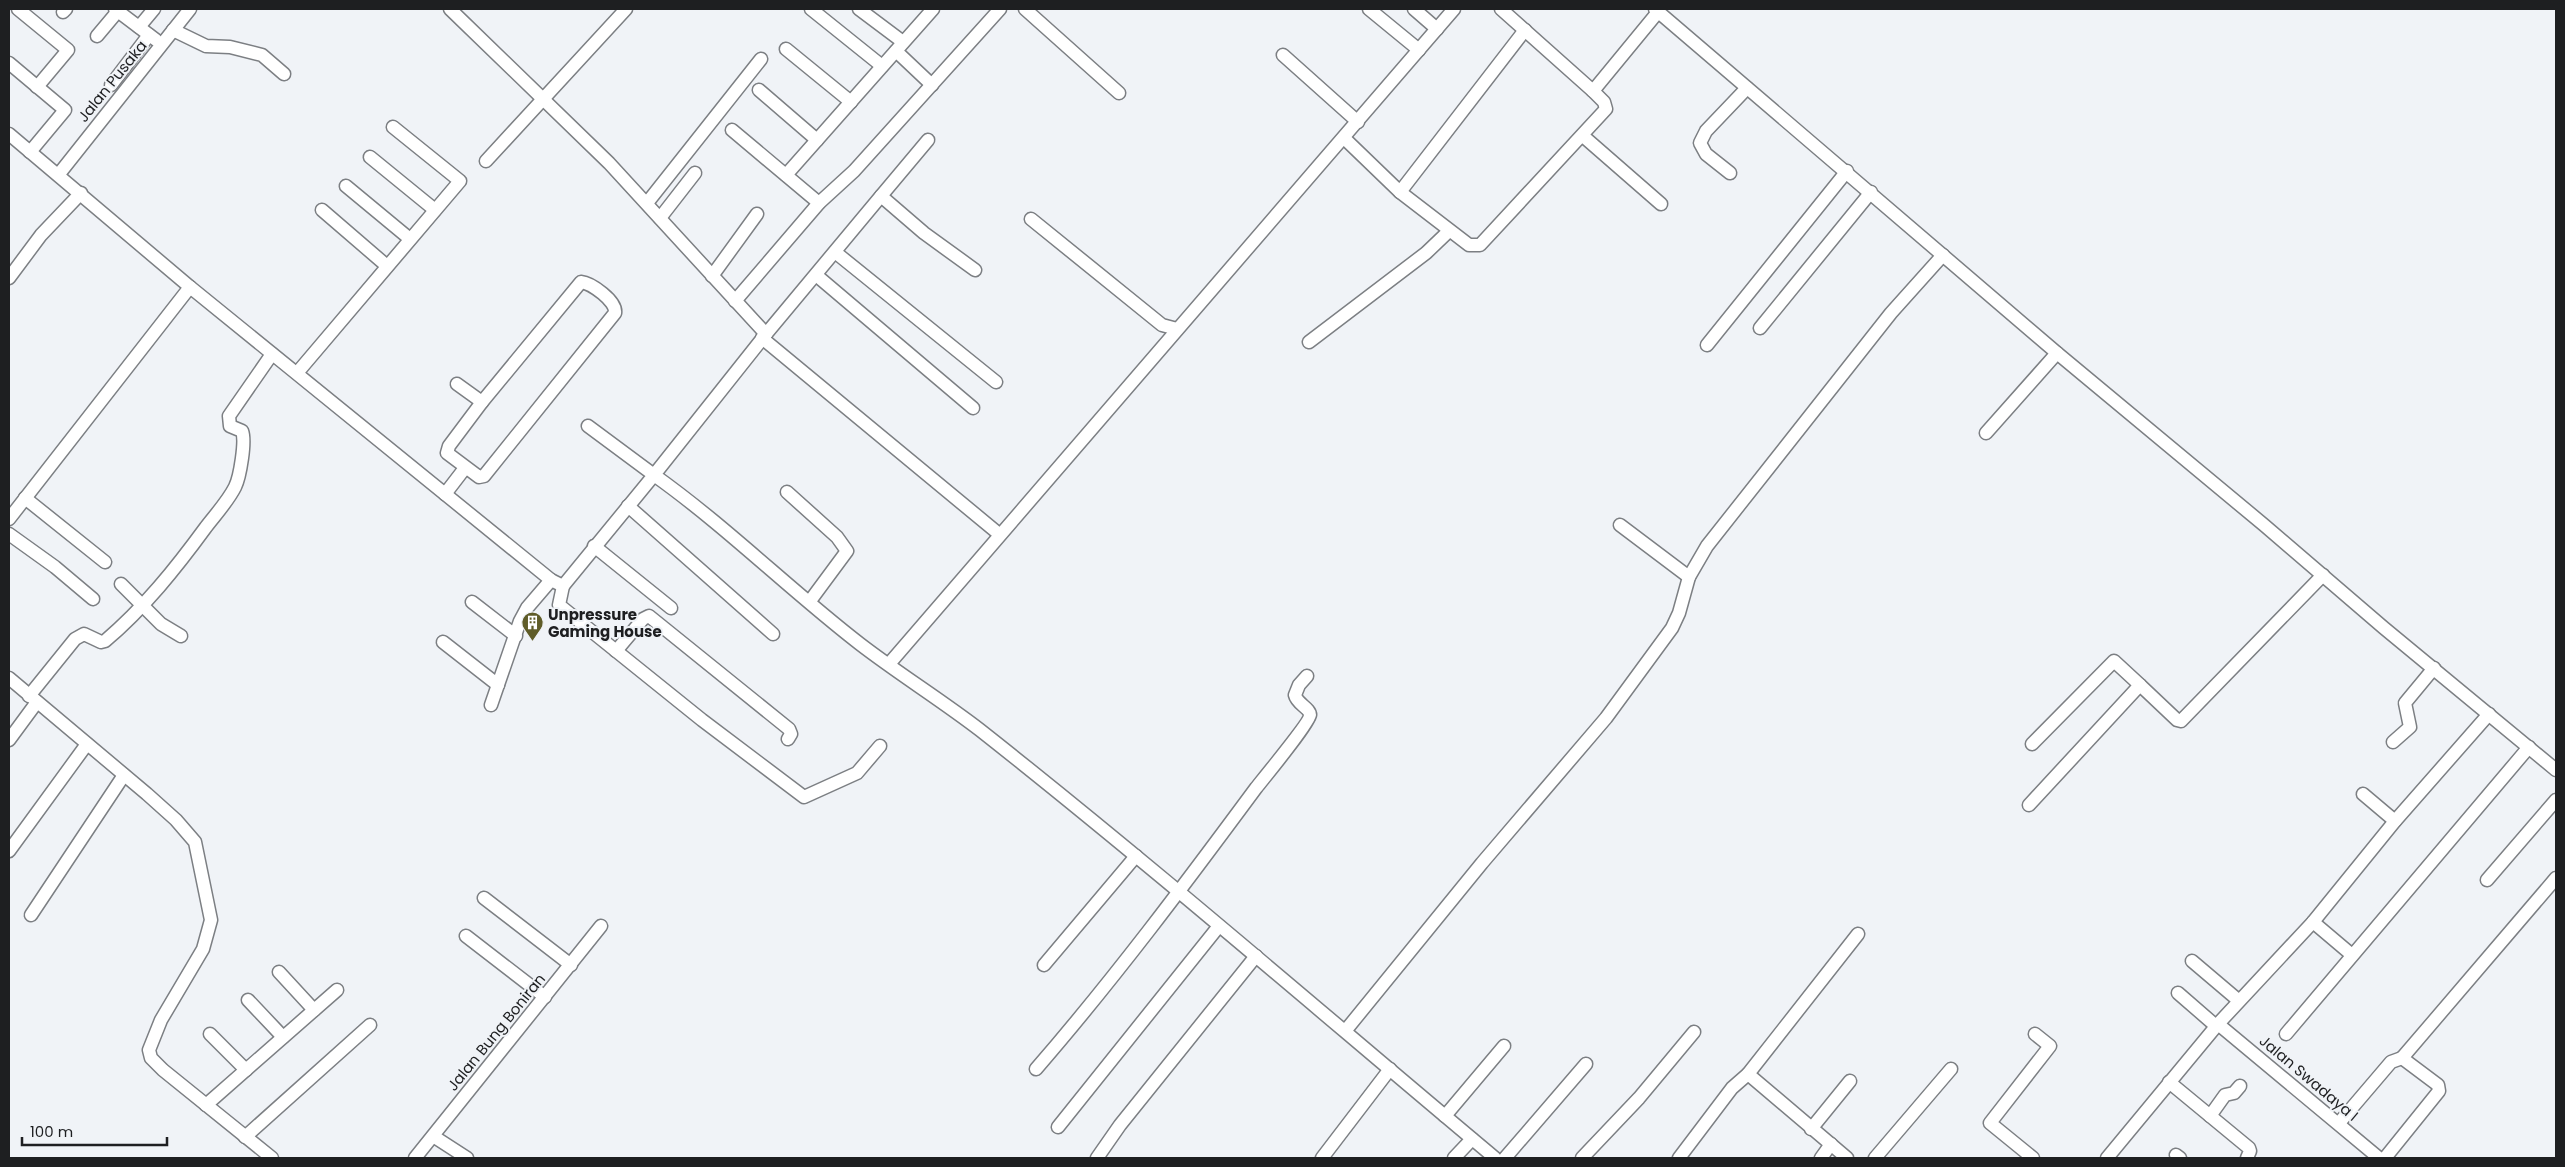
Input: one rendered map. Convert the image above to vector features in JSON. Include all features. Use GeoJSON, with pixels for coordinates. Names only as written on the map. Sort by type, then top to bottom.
{"type":"FeatureCollection","features":[{"type":"Feature","properties":{"kind":"street"},"geometry":{"type":"LineString","coordinates":[[18,9],[68,50],[38,87]]}},
{"type":"Feature","properties":{"kind":"street"},"geometry":{"type":"LineString","coordinates":[[139,27],[154,9]]}},
{"type":"Feature","properties":{"kind":"street","name":"Jalan Pusaka"},"geometry":{"type":"LineString","coordinates":[[59,174],[190,9]]}},
{"type":"Feature","properties":{"kind":"street"},"geometry":{"type":"LineString","coordinates":[[450,9],[647,203],[764,336],[999,534]]}},
{"type":"Feature","properties":{"kind":"street"},"geometry":{"type":"LineString","coordinates":[[486,161],[626,9]]}},
{"type":"Feature","properties":{"kind":"street"},"geometry":{"type":"LineString","coordinates":[[811,9],[882,66]]}},
{"type":"Feature","properties":{"kind":"street"},"geometry":{"type":"LineString","coordinates":[[859,9],[900,47],[932,85]]}},
{"type":"Feature","properties":{"kind":"street"},"geometry":{"type":"LineString","coordinates":[[786,175],[933,9]]}},
{"type":"Feature","properties":{"kind":"street"},"geometry":{"type":"LineString","coordinates":[[735,301],[819,203],[854,171],[1000,9]]}},
{"type":"Feature","properties":{"kind":"street"},"geometry":{"type":"LineString","coordinates":[[1025,9],[1118,93]]}},
{"type":"Feature","properties":{"kind":"street"},"geometry":{"type":"LineString","coordinates":[[1369,9],[1419,50]]}},
{"type":"Feature","properties":{"kind":"street"},"geometry":{"type":"LineString","coordinates":[[1414,9],[1437,29]]}},
{"type":"Feature","properties":{"kind":"street"},"geometry":{"type":"LineString","coordinates":[[889,664],[999,534],[1454,9]]}},
{"type":"Feature","properties":{"kind":"street"},"geometry":{"type":"LineString","coordinates":[[1344,138],[1400,192],[1470,246],[1480,245],[1606,109],[1604,102],[1593,91],[1501,9]]}},
{"type":"Feature","properties":{"kind":"street"},"geometry":{"type":"LineString","coordinates":[[97,36],[117,10],[162,44]]}},
{"type":"Feature","properties":{"kind":"street"},"geometry":{"type":"LineString","coordinates":[[1593,91],[1657,10],[2058,353],[2556,770]]}},
{"type":"Feature","properties":{"kind":"street"},"geometry":{"type":"LineString","coordinates":[[173,30],[206,46],[230,47],[262,55],[284,74]]}},
{"type":"Feature","properties":{"kind":"street"},"geometry":{"type":"LineString","coordinates":[[1400,192],[1525,30]]}},
{"type":"Feature","properties":{"kind":"street"},"geometry":{"type":"LineString","coordinates":[[111,84],[149,35]]}},
{"type":"Feature","properties":{"kind":"street"},"geometry":{"type":"LineString","coordinates":[[786,49],[851,102]]}},
{"type":"Feature","properties":{"kind":"street"},"geometry":{"type":"LineString","coordinates":[[1283,55],[1358,122]]}},
{"type":"Feature","properties":{"kind":"street"},"geometry":{"type":"LineString","coordinates":[[647,203],[761,58]]}},
{"type":"Feature","properties":{"kind":"street"},"geometry":{"type":"LineString","coordinates":[[9,63],[65,110],[30,152]]}},
{"type":"Feature","properties":{"kind":"street"},"geometry":{"type":"LineString","coordinates":[[1730,173],[1706,154],[1700,143],[1706,132],[1747,88]]}},
{"type":"Feature","properties":{"kind":"street"},"geometry":{"type":"LineString","coordinates":[[759,90],[817,140]]}},
{"type":"Feature","properties":{"kind":"street"},"geometry":{"type":"LineString","coordinates":[[297,373],[460,181],[393,126]]}},
{"type":"Feature","properties":{"kind":"street"},"geometry":{"type":"LineString","coordinates":[[732,130],[819,203]]}},
{"type":"Feature","properties":{"kind":"street"},"geometry":{"type":"LineString","coordinates":[[9,134],[59,174],[190,287],[557,583],[559,605],[702,720],[804,797],[857,773],[880,746]]}},
{"type":"Feature","properties":{"kind":"street"},"geometry":{"type":"LineString","coordinates":[[1583,136],[1661,204]]}},
{"type":"Feature","properties":{"kind":"street"},"geometry":{"type":"LineString","coordinates":[[491,705],[525,612],[594,546],[654,475],[764,336],[928,140]]}},
{"type":"Feature","properties":{"kind":"street"},"geometry":{"type":"LineString","coordinates":[[370,157],[435,210]]}},
{"type":"Feature","properties":{"kind":"street"},"geometry":{"type":"LineString","coordinates":[[1707,345],[1847,171]]}},
{"type":"Feature","properties":{"kind":"street"},"geometry":{"type":"LineString","coordinates":[[660,218],[695,173]]}},
{"type":"Feature","properties":{"kind":"street"},"geometry":{"type":"LineString","coordinates":[[346,186],[410,238]]}},
{"type":"Feature","properties":{"kind":"street"},"geometry":{"type":"LineString","coordinates":[[1760,328],[1871,192]]}},
{"type":"Feature","properties":{"kind":"street"},"geometry":{"type":"LineString","coordinates":[[9,278],[41,235],[81,193]]}},
{"type":"Feature","properties":{"kind":"street"},"geometry":{"type":"LineString","coordinates":[[881,196],[924,233],[975,270]]}},
{"type":"Feature","properties":{"kind":"street"},"geometry":{"type":"LineString","coordinates":[[322,210],[388,266]]}},
{"type":"Feature","properties":{"kind":"street"},"geometry":{"type":"LineString","coordinates":[[712,276],[757,214]]}},
{"type":"Feature","properties":{"kind":"street"},"geometry":{"type":"LineString","coordinates":[[1031,219],[1162,325],[1177,329]]}},
{"type":"Feature","properties":{"kind":"street"},"geometry":{"type":"LineString","coordinates":[[1309,342],[1426,253],[1449,230]]}},
{"type":"Feature","properties":{"kind":"street"},"geometry":{"type":"LineString","coordinates":[[835,252],[996,382]]}},
{"type":"Feature","properties":{"kind":"street"},"geometry":{"type":"LineString","coordinates":[[1346,1030],[1482,863],[1602,722],[1672,628],[1679,613],[1689,577],[1706,546],[1891,313],[1943,255]]}},
{"type":"Feature","properties":{"kind":"street"},"geometry":{"type":"LineString","coordinates":[[816,275],[973,408]]}},
{"type":"Feature","properties":{"kind":"street"},"geometry":{"type":"LineString","coordinates":[[580,282],[589,284],[614,304],[615,312],[484,476],[479,477],[465,468],[447,451],[482,402],[580,282]]}},
{"type":"Feature","properties":{"kind":"street"},"geometry":{"type":"LineString","coordinates":[[9,519],[190,287]]}},
{"type":"Feature","properties":{"kind":"street"},"geometry":{"type":"LineString","coordinates":[[1986,433],[2058,353]]}},
{"type":"Feature","properties":{"kind":"street"},"geometry":{"type":"LineString","coordinates":[[9,740],[33,699],[75,639],[84,634],[101,642],[105,641],[143,606],[185,557],[236,486],[244,438],[242,431],[230,426],[229,416],[272,354]]}},
{"type":"Feature","properties":{"kind":"street"},"geometry":{"type":"LineString","coordinates":[[457,384],[482,402]]}},
{"type":"Feature","properties":{"kind":"street"},"geometry":{"type":"LineString","coordinates":[[588,426],[654,475],[859,643],[978,729],[1136,856],[1346,1030],[1495,1158]]}},
{"type":"Feature","properties":{"kind":"street"},"geometry":{"type":"LineString","coordinates":[[445,494],[465,468]]}},
{"type":"Feature","properties":{"kind":"street"},"geometry":{"type":"LineString","coordinates":[[787,492],[837,537],[848,551],[810,601]]}},
{"type":"Feature","properties":{"kind":"street"},"geometry":{"type":"LineString","coordinates":[[25,498],[105,562]]}},
{"type":"Feature","properties":{"kind":"street"},"geometry":{"type":"LineString","coordinates":[[628,506],[773,634]]}},
{"type":"Feature","properties":{"kind":"street"},"geometry":{"type":"LineString","coordinates":[[1620,525],[1689,577]]}},
{"type":"Feature","properties":{"kind":"street"},"geometry":{"type":"LineString","coordinates":[[9,534],[93,598]]}},
{"type":"Feature","properties":{"kind":"street"},"geometry":{"type":"LineString","coordinates":[[594,546],[671,608]]}},
{"type":"Feature","properties":{"kind":"street"},"geometry":{"type":"LineString","coordinates":[[2032,744],[2114,661],[2181,722],[2323,575]]}},
{"type":"Feature","properties":{"kind":"street"},"geometry":{"type":"LineString","coordinates":[[121,584],[161,624],[181,636]]}},
{"type":"Feature","properties":{"kind":"street"},"geometry":{"type":"LineString","coordinates":[[472,602],[516,636]]}},
{"type":"Feature","properties":{"kind":"street"},"geometry":{"type":"LineString","coordinates":[[616,651],[643,619],[649,616],[789,730],[791,734],[788,740]]}},
{"type":"Feature","properties":{"kind":"street"},"geometry":{"type":"LineString","coordinates":[[443,642],[498,685]]}},
{"type":"Feature","properties":{"kind":"street"},"geometry":{"type":"LineString","coordinates":[[2393,742],[2410,727],[2405,703],[2434,668]]}},
{"type":"Feature","properties":{"kind":"street"},"geometry":{"type":"LineString","coordinates":[[1036,1069],[1133,954],[1280,756],[1307,723],[1310,716],[1309,712],[1300,704],[1295,695],[1299,685],[1307,676]]}},
{"type":"Feature","properties":{"kind":"street"},"geometry":{"type":"LineString","coordinates":[[9,678],[176,820],[194,842],[203,875],[210,920],[204,949],[161,1020],[149,1050],[155,1064],[272,1158]]}},
{"type":"Feature","properties":{"kind":"street"},"geometry":{"type":"LineString","coordinates":[[2029,805],[2140,684]]}},
{"type":"Feature","properties":{"kind":"street"},"geometry":{"type":"LineString","coordinates":[[2107,1158],[2238,1000],[2313,922],[2396,821],[2489,714]]}},
{"type":"Feature","properties":{"kind":"street"},"geometry":{"type":"LineString","coordinates":[[9,851],[87,744]]}},
{"type":"Feature","properties":{"kind":"street"},"geometry":{"type":"LineString","coordinates":[[2286,1034],[2529,747]]}},
{"type":"Feature","properties":{"kind":"street"},"geometry":{"type":"LineString","coordinates":[[31,915],[124,775]]}},
{"type":"Feature","properties":{"kind":"street"},"geometry":{"type":"LineString","coordinates":[[2363,794],[2396,821]]}},
{"type":"Feature","properties":{"kind":"street"},"geometry":{"type":"LineString","coordinates":[[2486,880],[2556,800]]}},
{"type":"Feature","properties":{"kind":"street"},"geometry":{"type":"LineString","coordinates":[[1044,965],[1136,856]]}},
{"type":"Feature","properties":{"kind":"street"},"geometry":{"type":"LineString","coordinates":[[2339,1123],[2391,1062],[2402,1058],[2556,878]]}},
{"type":"Feature","properties":{"kind":"street"},"geometry":{"type":"LineString","coordinates":[[484,898],[571,965]]}},
{"type":"Feature","properties":{"kind":"street"},"geometry":{"type":"LineString","coordinates":[[2313,922],[2352,955]]}},
{"type":"Feature","properties":{"kind":"street","name":"Jalan Bung Boniran"},"geometry":{"type":"LineString","coordinates":[[415,1158],[601,926]]}},
{"type":"Feature","properties":{"kind":"street"},"geometry":{"type":"LineString","coordinates":[[1058,1127],[1219,926]]}},
{"type":"Feature","properties":{"kind":"street"},"geometry":{"type":"LineString","coordinates":[[1679,1158],[1732,1088],[1748,1074],[1858,934]]}},
{"type":"Feature","properties":{"kind":"street"},"geometry":{"type":"LineString","coordinates":[[466,936],[545,997]]}},
{"type":"Feature","properties":{"kind":"street"},"geometry":{"type":"LineString","coordinates":[[1097,1158],[1120,1125],[1256,956]]}},
{"type":"Feature","properties":{"kind":"street"},"geometry":{"type":"LineString","coordinates":[[2192,961],[2238,1000]]}},
{"type":"Feature","properties":{"kind":"street"},"geometry":{"type":"LineString","coordinates":[[279,972],[314,1010]]}},
{"type":"Feature","properties":{"kind":"street"},"geometry":{"type":"LineString","coordinates":[[206,1105],[337,990]]}},
{"type":"Feature","properties":{"kind":"street","name":"Jalan Swadaya I"},"geometry":{"type":"LineString","coordinates":[[2178,993],[2339,1123],[2379,1158]]}},
{"type":"Feature","properties":{"kind":"street"},"geometry":{"type":"LineString","coordinates":[[248,1000],[283,1037]]}},
{"type":"Feature","properties":{"kind":"street"},"geometry":{"type":"LineString","coordinates":[[245,1137],[370,1025]]}},
{"type":"Feature","properties":{"kind":"street"},"geometry":{"type":"LineString","coordinates":[[1582,1158],[1639,1098],[1694,1032]]}},
{"type":"Feature","properties":{"kind":"street"},"geometry":{"type":"LineString","coordinates":[[210,1034],[246,1070]]}},
{"type":"Feature","properties":{"kind":"street"},"geometry":{"type":"LineString","coordinates":[[2034,1158],[1990,1123],[2050,1046],[2035,1034]]}},
{"type":"Feature","properties":{"kind":"street"},"geometry":{"type":"LineString","coordinates":[[1445,1116],[1504,1046]]}},
{"type":"Feature","properties":{"kind":"street"},"geometry":{"type":"LineString","coordinates":[[2385,1158],[2438,1093],[2438,1085],[2402,1058]]}},
{"type":"Feature","properties":{"kind":"street"},"geometry":{"type":"LineString","coordinates":[[1505,1158],[1586,1064]]}},
{"type":"Feature","properties":{"kind":"street"},"geometry":{"type":"LineString","coordinates":[[1322,1158],[1390,1069]]}},
{"type":"Feature","properties":{"kind":"street"},"geometry":{"type":"LineString","coordinates":[[1875,1158],[1951,1069]]}},
{"type":"Feature","properties":{"kind":"street"},"geometry":{"type":"LineString","coordinates":[[1748,1074],[1847,1158]]}},
{"type":"Feature","properties":{"kind":"street"},"geometry":{"type":"LineString","coordinates":[[1811,1129],[1850,1081]]}},
{"type":"Feature","properties":{"kind":"street"},"geometry":{"type":"LineString","coordinates":[[2169,1082],[2249,1148],[2250,1151],[2247,1158]]}},
{"type":"Feature","properties":{"kind":"street"},"geometry":{"type":"LineString","coordinates":[[2210,1116],[2225,1096],[2234,1093],[2240,1086]]}},
{"type":"Feature","properties":{"kind":"street"},"geometry":{"type":"LineString","coordinates":[[433,1136],[467,1158]]}},
{"type":"Feature","properties":{"kind":"street"},"geometry":{"type":"LineString","coordinates":[[1454,1158],[1472,1139]]}},
{"type":"Feature","properties":{"kind":"street"},"geometry":{"type":"LineString","coordinates":[[1820,1158],[1831,1144]]}},
{"type":"Feature","properties":{"kind":"place","name":"Unpressure Gaming House"},"geometry":{"type":"Point","coordinates":[532,642]}}]}
